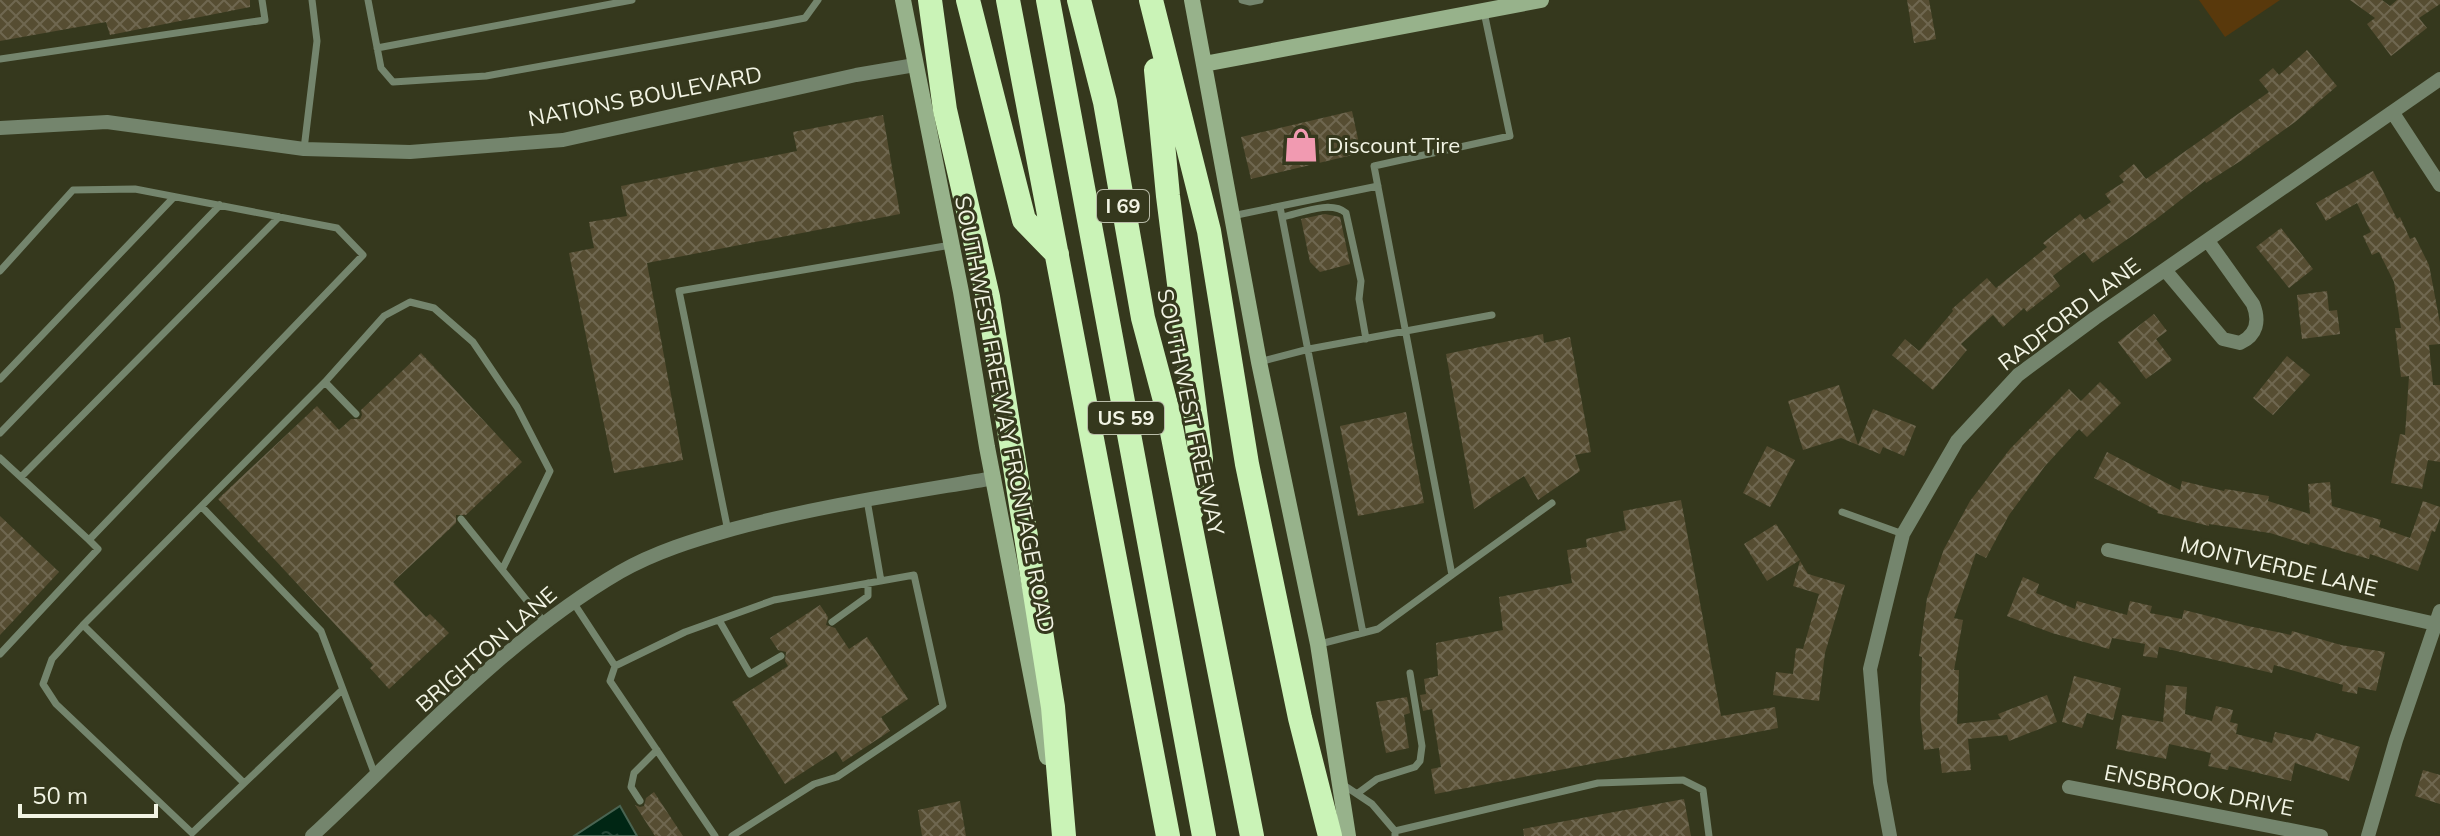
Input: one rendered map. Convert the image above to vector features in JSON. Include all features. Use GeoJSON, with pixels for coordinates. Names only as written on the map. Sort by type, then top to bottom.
{"type":"FeatureCollection","features":[{"type":"Feature","properties":{"kind":"highway"},"geometry":{"type":"LineString","coordinates":[[930,0],[945,110],[988,297],[1053,707],[1063,836]]}},
{"type":"Feature","properties":{"kind":"highway"},"geometry":{"type":"LineString","coordinates":[[968,0],[1024,220],[1057,254]]}},
{"type":"Feature","properties":{"kind":"highway"},"geometry":{"type":"LineString","coordinates":[[1008,0],[1168,836]]}},
{"type":"Feature","properties":{"kind":"highway","name":"US 59"},"geometry":{"type":"LineString","coordinates":[[1048,0],[1204,836]]}},
{"type":"Feature","properties":{"kind":"highway","name":"SOUTHWEST FREEWAY"},"geometry":{"type":"LineString","coordinates":[[1079,0],[1105,102],[1143,318],[1168,412],[1252,836]]}},
{"type":"Feature","properties":{"kind":"highway"},"geometry":{"type":"LineString","coordinates":[[1150,0],[1168,196],[1201,459],[1189,528]]}},
{"type":"Feature","properties":{"kind":"highway"},"geometry":{"type":"LineString","coordinates":[[1150,0],[1209,231],[1247,464],[1300,718],[1330,836]]}},
{"type":"Feature","properties":{"kind":"main road","name":"SOUTHWEST FREEWAY FRONTAGE ROAD"},"geometry":{"type":"LineString","coordinates":[[903,0],[1063,836]]}},
{"type":"Feature","properties":{"kind":"main road"},"geometry":{"type":"LineString","coordinates":[[1192,0],[1259,362],[1318,644],[1348,836]]}},
{"type":"Feature","properties":{"kind":"main road"},"geometry":{"type":"LineString","coordinates":[[1204,64],[1541,0]]}},
{"type":"Feature","properties":{"kind":"street","name":"NATIONS BOULEVARD"},"geometry":{"type":"LineString","coordinates":[[0,128],[107,122],[304,149],[410,152],[563,140],[856,75],[915,65]]}},
{"type":"Feature","properties":{"kind":"street","name":"RADFORD LANE"},"geometry":{"type":"LineString","coordinates":[[1890,836],[1880,782],[1870,669],[1903,534],[1957,441],[2018,375],[2440,79]]}},
{"type":"Feature","properties":{"kind":"street"},"geometry":{"type":"LineString","coordinates":[[2393,113],[2440,185]]}},
{"type":"Feature","properties":{"kind":"street"},"geometry":{"type":"LineString","coordinates":[[2165,270],[2223,339],[2240,343],[2249,339],[2256,328],[2258,315],[2208,241]]}},
{"type":"Feature","properties":{"kind":"street","name":"BRIGHTON LANE"},"geometry":{"type":"LineString","coordinates":[[312,836],[465,692],[545,623],[622,571],[677,546],[777,517],[994,478]]}},
{"type":"Feature","properties":{"kind":"street","name":"MONTVERDE LANE"},"geometry":{"type":"LineString","coordinates":[[2108,550],[2438,620]]}},
{"type":"Feature","properties":{"kind":"street"},"geometry":{"type":"LineString","coordinates":[[2368,836],[2438,620]]}},
{"type":"Feature","properties":{"kind":"street","name":"ENSBROOK DRIVE"},"geometry":{"type":"LineString","coordinates":[[2069,787],[2321,836]]}},
{"type":"Feature","properties":{"kind":"lane"},"geometry":{"type":"LineString","coordinates":[[0,59],[265,20],[262,0]]}},
{"type":"Feature","properties":{"kind":"lane"},"geometry":{"type":"LineString","coordinates":[[304,149],[317,41],[312,0]]}},
{"type":"Feature","properties":{"kind":"lane"},"geometry":{"type":"LineString","coordinates":[[368,0],[381,68],[393,82],[486,76],[805,18],[818,0]]}},
{"type":"Feature","properties":{"kind":"lane"},"geometry":{"type":"LineString","coordinates":[[377,48],[632,0]]}},
{"type":"Feature","properties":{"kind":"lane"},"geometry":{"type":"LineString","coordinates":[[1242,0],[1260,0]]}},
{"type":"Feature","properties":{"kind":"lane"},"geometry":{"type":"LineString","coordinates":[[1452,575],[1374,166],[1510,136],[1484,12]]}},
{"type":"Feature","properties":{"kind":"lane"},"geometry":{"type":"LineString","coordinates":[[1232,216],[1378,186]]}},
{"type":"Feature","properties":{"kind":"lane"},"geometry":{"type":"LineString","coordinates":[[0,271],[73,190],[135,189],[337,228],[363,255],[89,540]]}},
{"type":"Feature","properties":{"kind":"lane"},"geometry":{"type":"LineString","coordinates":[[0,379],[174,197]]}},
{"type":"Feature","properties":{"kind":"lane"},"geometry":{"type":"LineString","coordinates":[[0,433],[220,205]]}},
{"type":"Feature","properties":{"kind":"lane"},"geometry":{"type":"LineString","coordinates":[[1280,207],[1363,633]]}},
{"type":"Feature","properties":{"kind":"lane"},"geometry":{"type":"LineString","coordinates":[[1283,217],[1331,207],[1340,207],[1346,213],[1361,281],[1359,299],[1366,339]]}},
{"type":"Feature","properties":{"kind":"lane"},"geometry":{"type":"LineString","coordinates":[[21,477],[279,217]]}},
{"type":"Feature","properties":{"kind":"lane"},"geometry":{"type":"LineString","coordinates":[[728,531],[679,291],[951,245]]}},
{"type":"Feature","properties":{"kind":"lane"},"geometry":{"type":"LineString","coordinates":[[342,690],[192,833],[56,704],[43,684],[52,659],[83,625],[325,382],[384,316],[410,302],[434,308],[473,342],[517,407],[550,471],[503,568]]}},
{"type":"Feature","properties":{"kind":"lane"},"geometry":{"type":"LineString","coordinates":[[1259,362],[1309,349],[1492,315]]}},
{"type":"Feature","properties":{"kind":"lane"},"geometry":{"type":"LineString","coordinates":[[325,382],[356,414]]}},
{"type":"Feature","properties":{"kind":"lane"},"geometry":{"type":"LineString","coordinates":[[0,458],[98,549],[0,654]]}},
{"type":"Feature","properties":{"kind":"lane"},"geometry":{"type":"LineString","coordinates":[[867,500],[881,581]]}},
{"type":"Feature","properties":{"kind":"lane"},"geometry":{"type":"LineString","coordinates":[[1318,644],[1378,629],[1552,503]]}},
{"type":"Feature","properties":{"kind":"lane"},"geometry":{"type":"LineString","coordinates":[[202,507],[321,631],[376,777]]}},
{"type":"Feature","properties":{"kind":"lane"},"geometry":{"type":"LineString","coordinates":[[1842,512],[1903,534]]}},
{"type":"Feature","properties":{"kind":"lane"},"geometry":{"type":"LineString","coordinates":[[461,519],[545,623]]}},
{"type":"Feature","properties":{"kind":"lane"},"geometry":{"type":"LineString","coordinates":[[715,836],[610,681],[615,666],[685,632],[774,600],[914,575],[943,706],[837,777],[814,784],[732,836]]}},
{"type":"Feature","properties":{"kind":"lane"},"geometry":{"type":"LineString","coordinates":[[832,622],[868,596],[868,583]]}},
{"type":"Feature","properties":{"kind":"lane"},"geometry":{"type":"LineString","coordinates":[[573,602],[615,666]]}},
{"type":"Feature","properties":{"kind":"lane"},"geometry":{"type":"LineString","coordinates":[[719,620],[750,674],[781,656]]}},
{"type":"Feature","properties":{"kind":"lane"},"geometry":{"type":"LineString","coordinates":[[83,625],[243,782]]}},
{"type":"Feature","properties":{"kind":"lane"},"geometry":{"type":"LineString","coordinates":[[1358,793],[1377,779],[1415,767],[1420,761],[1423,754],[1421,736],[1410,673]]}},
{"type":"Feature","properties":{"kind":"lane"},"geometry":{"type":"LineString","coordinates":[[640,801],[631,787],[634,773],[657,750]]}},
{"type":"Feature","properties":{"kind":"lane"},"geometry":{"type":"LineString","coordinates":[[1340,783],[1372,804],[1395,833],[1598,783],[1683,780],[1703,790],[1709,836]]}},
{"type":"Feature","properties":{"kind":"shaded area"},"geometry":{"type":"Polygon","coordinates":[[[2199,0],[2280,0],[2225,37],[2199,0]]]}},
{"type":"Feature","properties":{"kind":"water"},"geometry":{"type":"Polygon","coordinates":[[[620,806],[637,836],[574,836],[620,806]]]}},
{"type":"Feature","properties":{"kind":"building"},"geometry":{"type":"Polygon","coordinates":[[[0,0],[250,0],[250,7],[110,35],[106,22],[0,41],[0,0]]]}},
{"type":"Feature","properties":{"kind":"building"},"geometry":{"type":"Polygon","coordinates":[[[1907,0],[1929,0],[1936,39],[1914,43],[1907,0]]]}},
{"type":"Feature","properties":{"kind":"building"},"geometry":{"type":"Polygon","coordinates":[[[2350,0],[2382,0],[2390,6],[2397,0],[2440,0],[2440,4],[2419,18],[2427,28],[2391,56],[2367,24],[2375,18],[2350,0]]]}},
{"type":"Feature","properties":{"kind":"building"},"geometry":{"type":"Polygon","coordinates":[[[2307,50],[2337,86],[2295,122],[2242,160],[2205,181],[2093,263],[2084,252],[2053,276],[2060,286],[2027,312],[2024,308],[2003,327],[1993,315],[1961,344],[1967,350],[1933,390],[1892,355],[1905,339],[1919,351],[1952,309],[1987,278],[1996,288],[2047,247],[2043,243],[2080,214],[2085,220],[2111,202],[2105,194],[2124,182],[2119,176],[2134,164],[2146,179],[2269,92],[2259,80],[2273,68],[2279,75],[2307,50]]]}},
{"type":"Feature","properties":{"kind":"building","name":"Discount Tire"},"geometry":{"type":"Polygon","coordinates":[[[1352,111],[1361,153],[1251,179],[1241,137],[1352,111]]]}},
{"type":"Feature","properties":{"kind":"building"},"geometry":{"type":"Polygon","coordinates":[[[883,115],[900,214],[647,263],[683,460],[614,473],[569,253],[594,248],[589,222],[627,216],[621,186],[797,151],[793,132],[883,115]]]}},
{"type":"Feature","properties":{"kind":"building"},"geometry":{"type":"Polygon","coordinates":[[[2373,171],[2397,219],[2400,217],[2410,239],[2415,237],[2429,265],[2440,323],[2440,344],[2429,345],[2433,385],[2440,385],[2440,462],[2428,460],[2422,489],[2391,483],[2400,434],[2405,435],[2409,376],[2401,377],[2395,328],[2401,328],[2394,282],[2379,252],[2372,255],[2363,236],[2371,232],[2357,203],[2326,221],[2316,203],[2373,171]]]}},
{"type":"Feature","properties":{"kind":"building"},"geometry":{"type":"Polygon","coordinates":[[[1325,214],[1340,217],[1350,264],[1320,272],[1310,262],[1301,219],[1325,214]]]}},
{"type":"Feature","properties":{"kind":"building"},"geometry":{"type":"Polygon","coordinates":[[[2281,228],[2313,269],[2289,288],[2256,247],[2281,228]]]}},
{"type":"Feature","properties":{"kind":"building"},"geometry":{"type":"Polygon","coordinates":[[[2327,291],[2329,311],[2337,310],[2340,334],[2302,339],[2297,295],[2327,291]]]}},
{"type":"Feature","properties":{"kind":"building"},"geometry":{"type":"Polygon","coordinates":[[[2154,314],[2167,331],[2156,339],[2172,360],[2146,379],[2118,342],[2154,314]]]}},
{"type":"Feature","properties":{"kind":"building"},"geometry":{"type":"Polygon","coordinates":[[[1543,334],[1544,343],[1570,337],[1591,452],[1575,455],[1580,471],[1538,500],[1524,476],[1474,509],[1446,354],[1543,334]]]}},
{"type":"Feature","properties":{"kind":"building"},"geometry":{"type":"Polygon","coordinates":[[[421,353],[522,462],[466,515],[456,515],[456,523],[393,582],[426,617],[430,614],[449,633],[389,689],[370,668],[373,665],[218,499],[317,406],[339,430],[351,419],[360,419],[361,410],[421,353]]]}},
{"type":"Feature","properties":{"kind":"building"},"geometry":{"type":"Polygon","coordinates":[[[2287,356],[2310,375],[2273,415],[2253,398],[2287,356]]]}},
{"type":"Feature","properties":{"kind":"building"},"geometry":{"type":"Polygon","coordinates":[[[2100,382],[2121,403],[2087,437],[2079,429],[2045,466],[2009,515],[1986,558],[1976,553],[1954,618],[1963,620],[1954,670],[1959,670],[1957,724],[2001,719],[1998,714],[2047,695],[2057,722],[2009,741],[2007,735],[1968,739],[1971,770],[1942,773],[1939,748],[1924,750],[1920,714],[1922,657],[1919,656],[1927,598],[1944,549],[1970,501],[2010,449],[2069,389],[2081,401],[2100,382]]]}},
{"type":"Feature","properties":{"kind":"building"},"geometry":{"type":"Polygon","coordinates":[[[1839,385],[1858,445],[1841,438],[1803,450],[1788,401],[1839,385]]]}},
{"type":"Feature","properties":{"kind":"building"},"geometry":{"type":"Polygon","coordinates":[[[1873,409],[1916,426],[1904,456],[1883,447],[1880,454],[1858,445],[1873,409]]]}},
{"type":"Feature","properties":{"kind":"building"},"geometry":{"type":"Polygon","coordinates":[[[1406,412],[1424,503],[1358,516],[1340,426],[1406,412]]]}},
{"type":"Feature","properties":{"kind":"building"},"geometry":{"type":"Polygon","coordinates":[[[1767,446],[1795,460],[1770,507],[1743,493],[1767,446]]]}},
{"type":"Feature","properties":{"kind":"building"},"geometry":{"type":"Polygon","coordinates":[[[2107,452],[2180,490],[2182,481],[2224,491],[2269,496],[2268,501],[2310,514],[2308,484],[2330,482],[2332,506],[2381,520],[2379,527],[2410,538],[2423,501],[2440,507],[2440,518],[2435,532],[2432,531],[2418,571],[2370,554],[2369,559],[2270,533],[2209,526],[2157,513],[2094,478],[2107,452]]]}},
{"type":"Feature","properties":{"kind":"building"},"geometry":{"type":"Polygon","coordinates":[[[1681,500],[1721,716],[1775,707],[1778,728],[1435,794],[1431,769],[1441,767],[1432,709],[1423,711],[1420,695],[1426,694],[1424,679],[1438,676],[1436,643],[1503,630],[1499,597],[1572,583],[1567,550],[1587,547],[1586,539],[1626,530],[1623,511],[1681,500]]]}},
{"type":"Feature","properties":{"kind":"building"},"geometry":{"type":"Polygon","coordinates":[[[0,516],[59,572],[0,635],[0,516]]]}},
{"type":"Feature","properties":{"kind":"building"},"geometry":{"type":"Polygon","coordinates":[[[1776,524],[1800,560],[1767,581],[1744,544],[1776,524]]]}},
{"type":"Feature","properties":{"kind":"building"},"geometry":{"type":"Polygon","coordinates":[[[1800,561],[1808,574],[1845,585],[1825,653],[1819,701],[1773,695],[1776,672],[1793,674],[1796,648],[1803,649],[1819,594],[1793,586],[1800,561]]]}},
{"type":"Feature","properties":{"kind":"building"},"geometry":{"type":"Polygon","coordinates":[[[2023,577],[2039,584],[2036,593],[2075,609],[2077,601],[2127,615],[2130,601],[2152,606],[2150,613],[2182,619],[2184,610],[2291,635],[2292,631],[2341,645],[2385,652],[2376,691],[2358,687],[2357,694],[2342,691],[2343,685],[2274,665],[2272,673],[2159,647],[2157,658],[2143,656],[2145,644],[2112,638],[2109,649],[2052,633],[2007,616],[2023,577]]]}},
{"type":"Feature","properties":{"kind":"building"},"geometry":{"type":"Polygon","coordinates":[[[820,605],[828,617],[826,625],[835,628],[849,649],[867,637],[908,699],[881,717],[890,731],[843,762],[836,751],[785,784],[732,702],[788,666],[786,652],[778,650],[770,638],[820,605]]]}},
{"type":"Feature","properties":{"kind":"building"},"geometry":{"type":"Polygon","coordinates":[[[2074,676],[2121,688],[2113,720],[2087,713],[2082,728],[2062,722],[2074,676]]]}},
{"type":"Feature","properties":{"kind":"building"},"geometry":{"type":"Polygon","coordinates":[[[2166,685],[2187,687],[2185,714],[2212,721],[2216,706],[2233,710],[2230,722],[2238,724],[2236,734],[2272,743],[2275,732],[2313,741],[2316,733],[2360,747],[2349,781],[2295,763],[2291,781],[2229,766],[2228,770],[2208,766],[2211,753],[2169,744],[2166,759],[2116,749],[2122,715],[2163,722],[2166,685]]]}},
{"type":"Feature","properties":{"kind":"building"},"geometry":{"type":"Polygon","coordinates":[[[1407,697],[1410,713],[1404,715],[1409,748],[1386,753],[1376,702],[1407,697]]]}},
{"type":"Feature","properties":{"kind":"building"},"geometry":{"type":"Polygon","coordinates":[[[2423,770],[2440,775],[2440,804],[2415,796],[2423,770]]]}},
{"type":"Feature","properties":{"kind":"building"},"geometry":{"type":"Polygon","coordinates":[[[654,792],[683,836],[655,836],[635,805],[644,806],[646,798],[654,792]]]}},
{"type":"Feature","properties":{"kind":"building"},"geometry":{"type":"Polygon","coordinates":[[[1684,799],[1691,836],[1524,836],[1523,829],[1684,799]]]}},
{"type":"Feature","properties":{"kind":"building"},"geometry":{"type":"Polygon","coordinates":[[[960,801],[966,836],[922,836],[918,810],[960,801]]]}},
{"type":"Feature","properties":{"kind":"place","name":"Discount Tire"},"geometry":{"type":"Point","coordinates":[1301,145]}}]}
